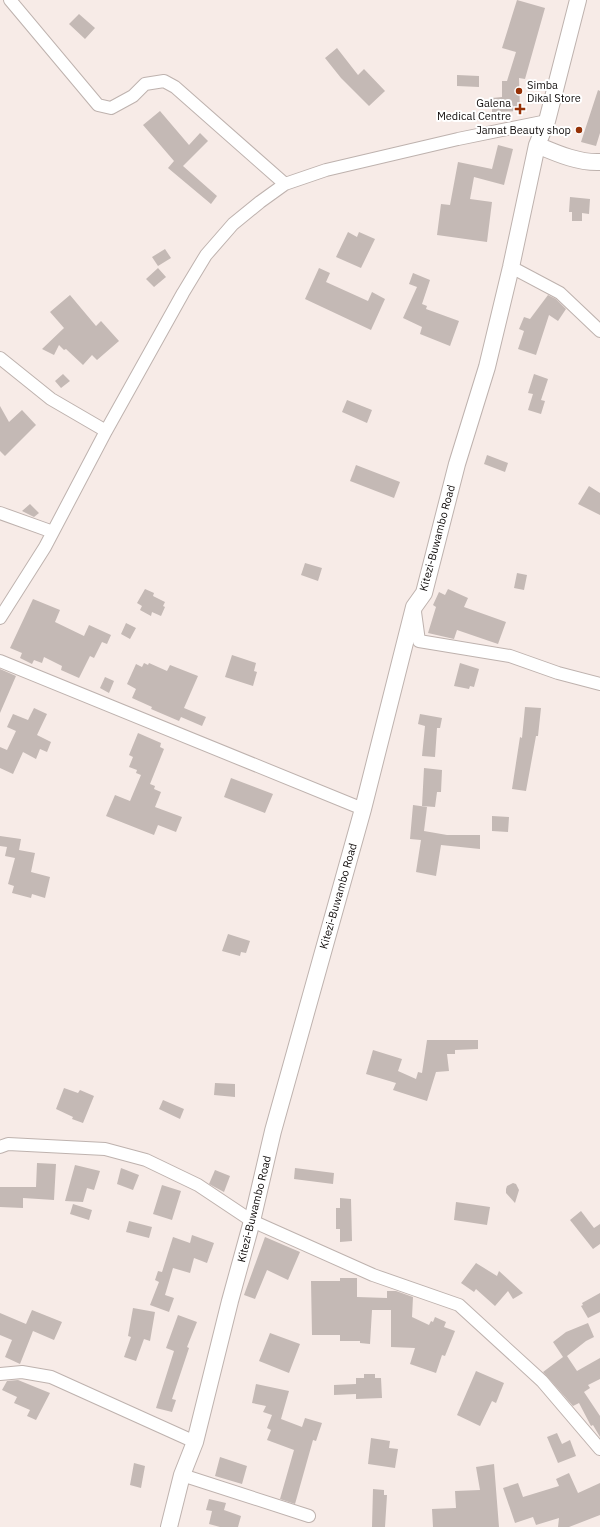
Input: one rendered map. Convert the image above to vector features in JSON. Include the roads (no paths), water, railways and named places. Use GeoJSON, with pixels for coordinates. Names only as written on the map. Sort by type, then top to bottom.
{"type":"FeatureCollection","features":[{"type":"Feature","properties":{"kind":"street"},"geometry":{"type":"LineString","coordinates":[[10,0],[98,105],[111,108],[133,96],[145,84],[164,81],[174,87],[285,184]]}},
{"type":"Feature","properties":{"kind":"street","name":"Kitezi-Buwambo Road"},"geometry":{"type":"LineString","coordinates":[[170,1527],[182,1475],[195,1442],[230,1301],[252,1221],[273,1131],[363,809],[414,607],[424,593],[457,464],[487,367],[511,267],[536,144],[547,121],[578,0]]}},
{"type":"Feature","properties":{"kind":"street"},"geometry":{"type":"LineString","coordinates":[[0,618],[53,532],[106,431],[206,255],[233,224],[285,184],[326,170],[458,139],[547,121]]}},
{"type":"Feature","properties":{"kind":"street"},"geometry":{"type":"LineString","coordinates":[[536,144],[579,160],[600,162]]}},
{"type":"Feature","properties":{"kind":"street"},"geometry":{"type":"LineString","coordinates":[[511,267],[560,293],[600,331]]}},
{"type":"Feature","properties":{"kind":"street"},"geometry":{"type":"LineString","coordinates":[[0,358],[51,399],[106,431]]}},
{"type":"Feature","properties":{"kind":"street"},"geometry":{"type":"LineString","coordinates":[[0,513],[53,532]]}},
{"type":"Feature","properties":{"kind":"street"},"geometry":{"type":"LineString","coordinates":[[414,607],[419,641],[510,656],[558,673],[600,684]]}},
{"type":"Feature","properties":{"kind":"street"},"geometry":{"type":"LineString","coordinates":[[0,661],[363,809]]}},
{"type":"Feature","properties":{"kind":"street"},"geometry":{"type":"LineString","coordinates":[[0,1147],[8,1144],[105,1149],[146,1160],[198,1185],[252,1221],[373,1275],[459,1305],[542,1381],[600,1449]]}},
{"type":"Feature","properties":{"kind":"street"},"geometry":{"type":"LineString","coordinates":[[0,1374],[22,1372],[51,1377],[195,1442]]}},
{"type":"Feature","properties":{"kind":"street"},"geometry":{"type":"LineString","coordinates":[[182,1475],[309,1516]]}},
{"type":"Feature","properties":{"kind":"place","name":"Simba Dikal Store"},"geometry":{"type":"Point","coordinates":[519,91]}},
{"type":"Feature","properties":{"kind":"place","name":"Galena Medical Centre"},"geometry":{"type":"Point","coordinates":[520,109]}},
{"type":"Feature","properties":{"kind":"place","name":"Jamat Beauty shop"},"geometry":{"type":"Point","coordinates":[579,130]}}]}
